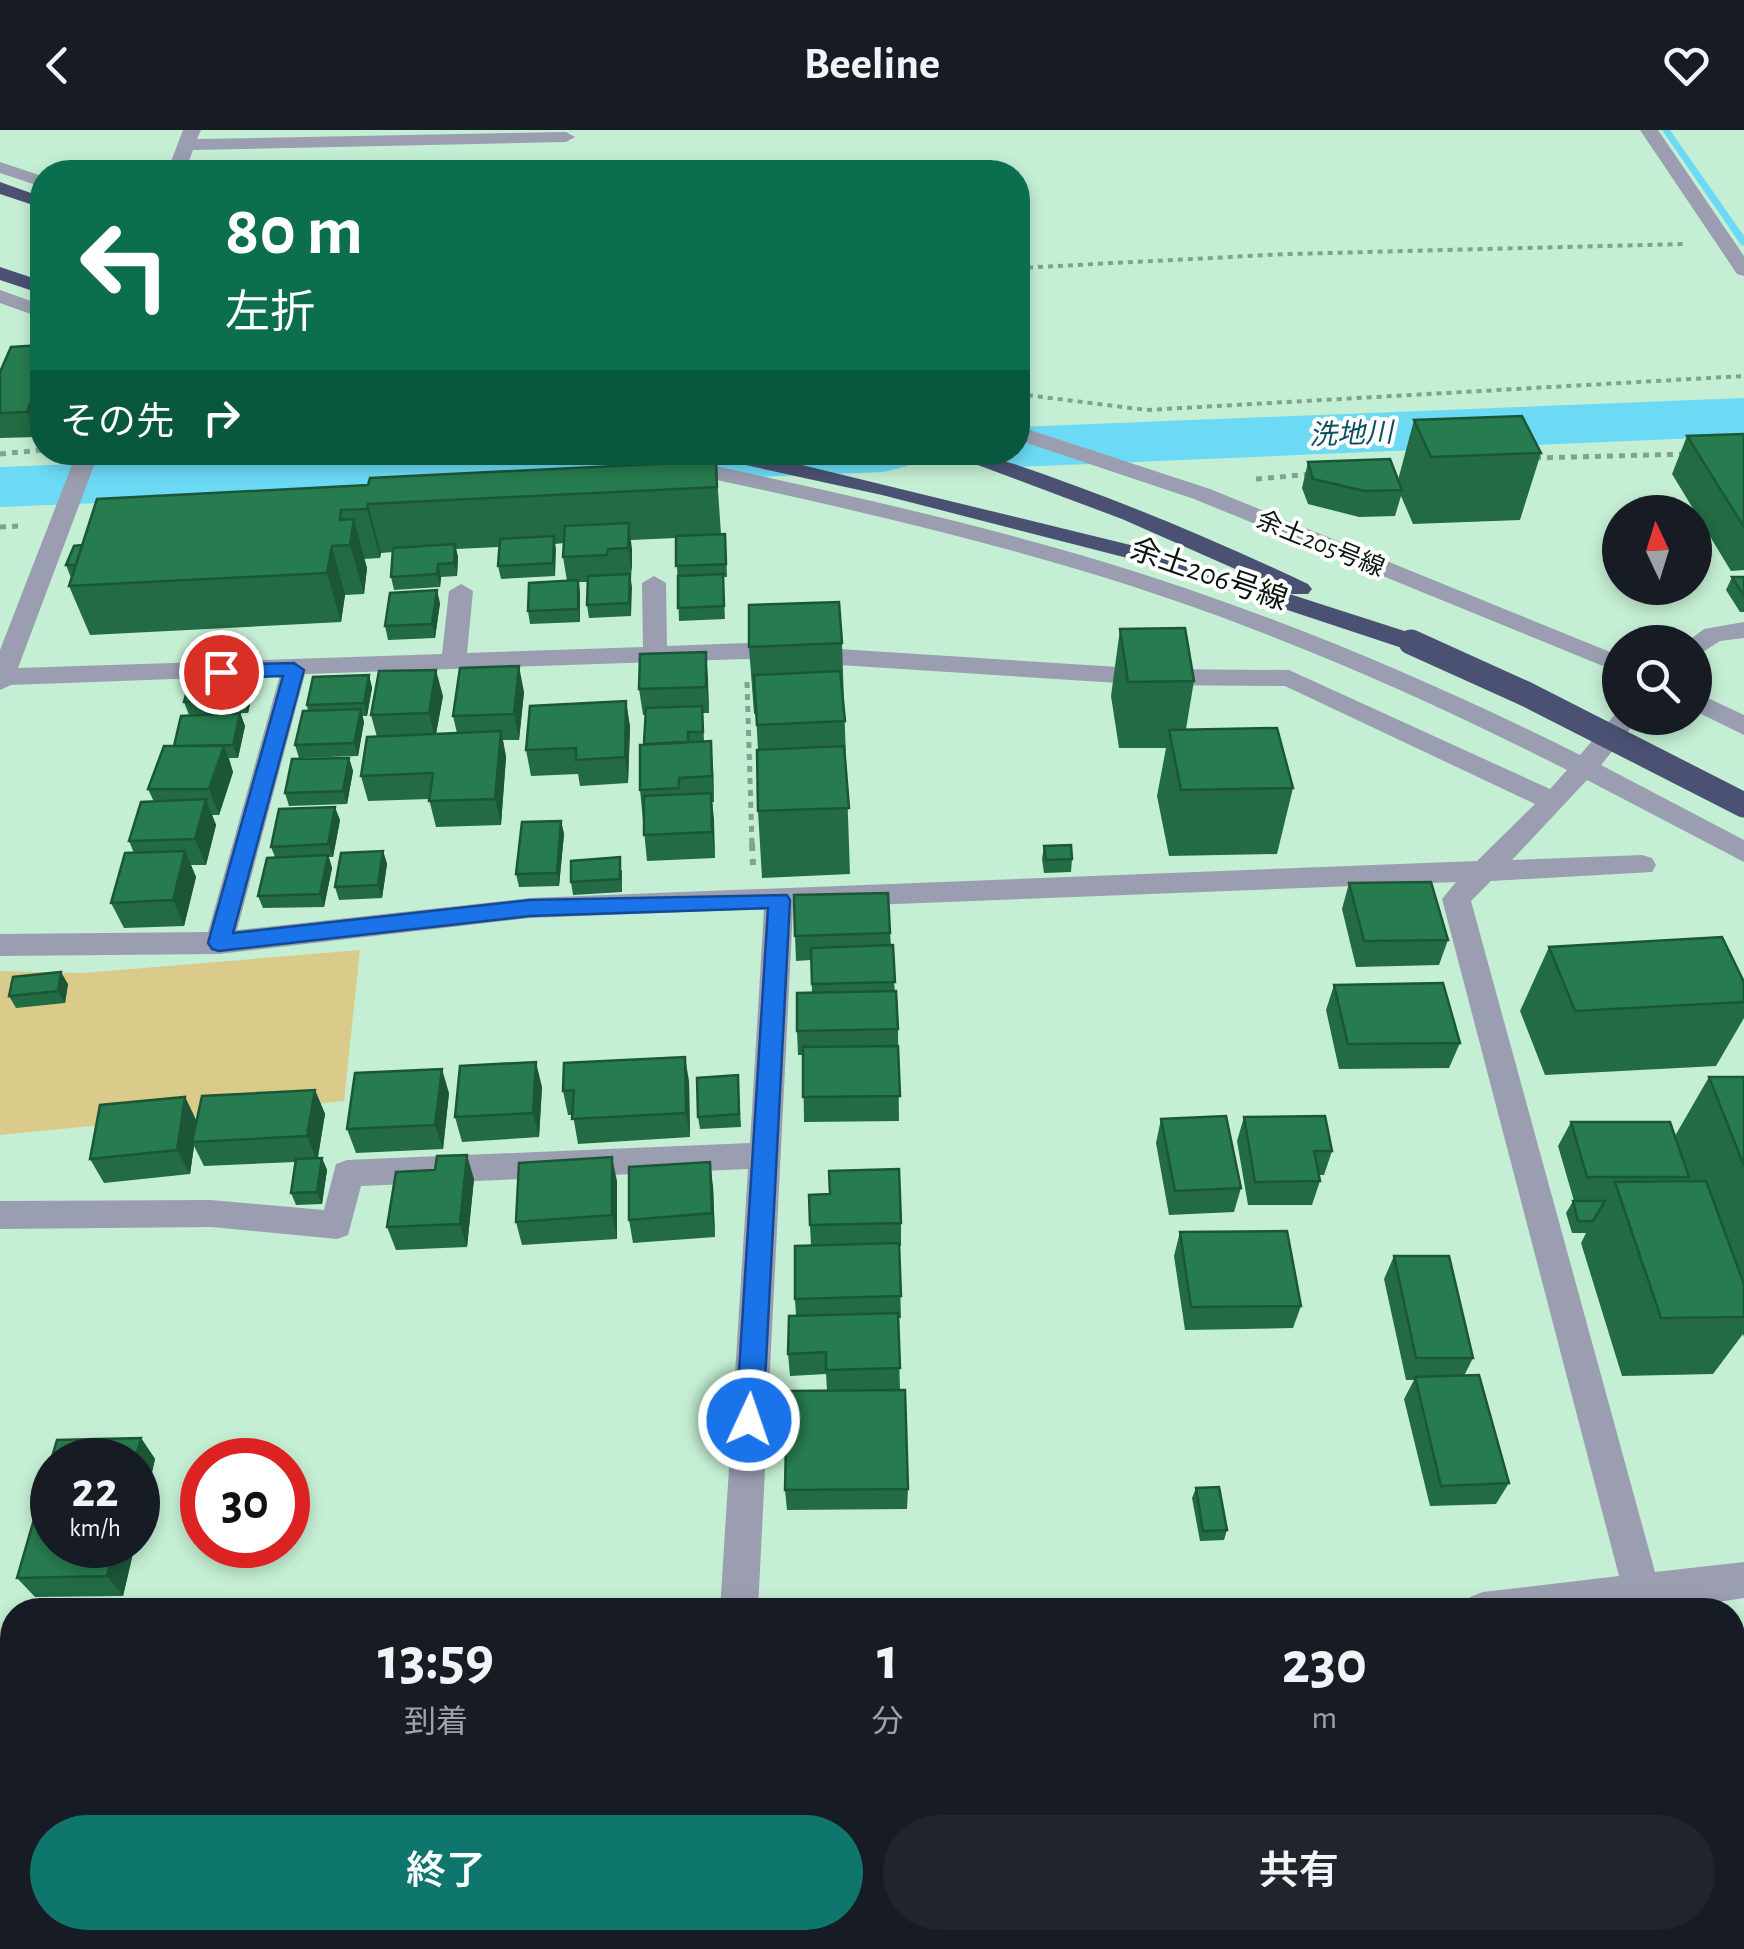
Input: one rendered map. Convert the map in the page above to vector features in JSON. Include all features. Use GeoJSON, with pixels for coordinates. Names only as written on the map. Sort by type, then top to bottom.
{"type":"FeatureCollection","features":[{"type":"Feature","properties":{"kind":"highway"},"geometry":{"type":"LineString","coordinates":[[0,188],[30,199]]}},
{"type":"Feature","properties":{"kind":"highway"},"geometry":{"type":"LineString","coordinates":[[0,273],[30,284]]}},
{"type":"Feature","properties":{"kind":"highway"},"geometry":{"type":"LineString","coordinates":[[776,465],[1150,557],[1412,642]]}},
{"type":"Feature","properties":{"kind":"highway"},"geometry":{"type":"LineString","coordinates":[[994,465],[1188,536],[1524,693],[1744,805]]}},
{"type":"Feature","properties":{"kind":"street"},"geometry":{"type":"LineString","coordinates":[[1649,130],[1744,270]]}},
{"type":"Feature","properties":{"kind":"street"},"geometry":{"type":"LineString","coordinates":[[190,137],[519,134],[566,138]]}},
{"type":"Feature","properties":{"kind":"street"},"geometry":{"type":"LineString","coordinates":[[0,167],[30,178]]}},
{"type":"Feature","properties":{"kind":"street"},"geometry":{"type":"LineString","coordinates":[[0,296],[30,307]]}},
{"type":"Feature","properties":{"kind":"street","name":"余土205号線"},"geometry":{"type":"LineString","coordinates":[[1030,437],[1202,494],[1602,659]]}},
{"type":"Feature","properties":{"kind":"street"},"geometry":{"type":"LineString","coordinates":[[83,465],[1,680],[746,651],[1120,675],[1289,678],[1554,802]]}},
{"type":"Feature","properties":{"kind":"street","name":"余土206号線"},"geometry":{"type":"LineString","coordinates":[[677,465],[1056,557],[1244,617],[1421,691],[1586,767],[1744,852]]}},
{"type":"Feature","properties":{"kind":"street"},"geometry":{"type":"LineString","coordinates":[[654,584],[654,653]]}},
{"type":"Feature","properties":{"kind":"street"},"geometry":{"type":"LineString","coordinates":[[454,662],[461,591]]}},
{"type":"Feature","properties":{"kind":"street"},"geometry":{"type":"LineString","coordinates":[[1712,635],[1744,630]]}},
{"type":"Feature","properties":{"kind":"street"},"geometry":{"type":"LineString","coordinates":[[219,943],[294,670]]}},
{"type":"Feature","properties":{"kind":"street"},"geometry":{"type":"LineString","coordinates":[[1712,709],[1744,726]]}},
{"type":"Feature","properties":{"kind":"street"},"geometry":{"type":"LineString","coordinates":[[1612,735],[1554,802],[1456,899],[1643,1598]]}},
{"type":"Feature","properties":{"kind":"street"},"geometry":{"type":"LineString","coordinates":[[0,945],[219,943],[530,908],[1642,864]]}},
{"type":"Feature","properties":{"kind":"street"},"geometry":{"type":"LineString","coordinates":[[739,1598],[764,1155],[767,900]]}},
{"type":"Feature","properties":{"kind":"street"},"geometry":{"type":"LineString","coordinates":[[0,1215],[200,1212],[287,1217],[337,1226],[346,1173],[764,1155]]}},
{"type":"Feature","properties":{"kind":"street"},"geometry":{"type":"LineString","coordinates":[[1662,1598],[1744,1580]]}},
{"type":"Feature","properties":{"kind":"path"},"geometry":{"type":"LineString","coordinates":[[1030,267],[1288,254],[1727,244]]}},
{"type":"Feature","properties":{"kind":"path"},"geometry":{"type":"LineString","coordinates":[[1030,395],[1147,410],[1744,376]]}},
{"type":"Feature","properties":{"kind":"path"},"geometry":{"type":"LineString","coordinates":[[0,454],[30,451]]}},
{"type":"Feature","properties":{"kind":"path"},"geometry":{"type":"LineString","coordinates":[[1518,458],[1706,454]]}},
{"type":"Feature","properties":{"kind":"path"},"geometry":{"type":"LineString","coordinates":[[1202,494],[1231,481],[1327,472]]}},
{"type":"Feature","properties":{"kind":"path"},"geometry":{"type":"LineString","coordinates":[[0,527],[63,524]]}},
{"type":"Feature","properties":{"kind":"path"},"geometry":{"type":"LineString","coordinates":[[746,651],[767,900]]}},
{"type":"Feature","properties":{"kind":"shaded area"},"geometry":{"type":"Polygon","coordinates":[[[360,950],[344,1101],[0,1135],[0,971],[83,973],[360,950]]]}},
{"type":"Feature","properties":{"kind":"building"},"geometry":{"type":"Polygon","coordinates":[[[30,346],[27,412],[0,413],[0,372],[11,347],[30,346]]]}},
{"type":"Feature","properties":{"kind":"building"},"geometry":{"type":"Polygon","coordinates":[[[1522,416],[1541,453],[1431,457],[1414,420],[1522,416]]]}},
{"type":"Feature","properties":{"kind":"building"},"geometry":{"type":"Polygon","coordinates":[[[1744,434],[1744,527],[1687,436],[1744,434]]]}},
{"type":"Feature","properties":{"kind":"building"},"geometry":{"type":"Polygon","coordinates":[[[1390,459],[1402,490],[1365,491],[1313,479],[1308,462],[1390,459]]]}},
{"type":"Feature","properties":{"kind":"building"},"geometry":{"type":"Polygon","coordinates":[[[635,465],[716,465],[717,487],[368,504],[367,509],[341,510],[340,520],[354,519],[350,545],[332,546],[327,573],[69,586],[97,499],[368,485],[370,478],[635,465]]]}},
{"type":"Feature","properties":{"kind":"building"},"geometry":{"type":"Polygon","coordinates":[[[629,523],[628,548],[608,549],[607,555],[563,557],[565,526],[629,523]]]}},
{"type":"Feature","properties":{"kind":"building"},"geometry":{"type":"Polygon","coordinates":[[[725,534],[726,564],[676,566],[676,536],[725,534]]]}},
{"type":"Feature","properties":{"kind":"building"},"geometry":{"type":"Polygon","coordinates":[[[554,536],[553,563],[498,566],[500,539],[554,536]]]}},
{"type":"Feature","properties":{"kind":"building"},"geometry":{"type":"Polygon","coordinates":[[[455,544],[454,563],[438,564],[437,574],[391,577],[393,548],[455,544]]]}},
{"type":"Feature","properties":{"kind":"building"},"geometry":{"type":"Polygon","coordinates":[[[82,545],[76,565],[66,565],[74,546],[82,545]]]}},
{"type":"Feature","properties":{"kind":"building"},"geometry":{"type":"Polygon","coordinates":[[[630,574],[629,603],[587,605],[588,576],[630,574]]]}},
{"type":"Feature","properties":{"kind":"building"},"geometry":{"type":"Polygon","coordinates":[[[723,574],[724,606],[678,608],[678,576],[723,574]]]}},
{"type":"Feature","properties":{"kind":"building"},"geometry":{"type":"Polygon","coordinates":[[[1732,577],[1744,577],[1744,596],[1732,577]]]}},
{"type":"Feature","properties":{"kind":"building"},"geometry":{"type":"Polygon","coordinates":[[[578,580],[578,609],[528,611],[529,583],[578,580]]]}},
{"type":"Feature","properties":{"kind":"building"},"geometry":{"type":"Polygon","coordinates":[[[437,590],[432,624],[385,626],[390,593],[437,590]]]}},
{"type":"Feature","properties":{"kind":"building"},"geometry":{"type":"Polygon","coordinates":[[[839,602],[842,643],[749,647],[749,605],[839,602]]]}},
{"type":"Feature","properties":{"kind":"building"},"geometry":{"type":"Polygon","coordinates":[[[1185,628],[1194,681],[1128,682],[1120,629],[1185,628]]]}},
{"type":"Feature","properties":{"kind":"building"},"geometry":{"type":"Polygon","coordinates":[[[706,652],[706,687],[639,689],[640,654],[706,652]]]}},
{"type":"Feature","properties":{"kind":"building"},"geometry":{"type":"Polygon","coordinates":[[[519,666],[514,714],[453,716],[460,668],[519,666]]]}},
{"type":"Feature","properties":{"kind":"building"},"geometry":{"type":"Polygon","coordinates":[[[436,670],[429,713],[371,715],[379,671],[436,670]]]}},
{"type":"Feature","properties":{"kind":"building"},"geometry":{"type":"Polygon","coordinates":[[[840,671],[845,721],[757,725],[754,675],[840,671]]]}},
{"type":"Feature","properties":{"kind":"building"},"geometry":{"type":"Polygon","coordinates":[[[250,674],[244,700],[184,702],[191,676],[250,674]]]}},
{"type":"Feature","properties":{"kind":"building"},"geometry":{"type":"Polygon","coordinates":[[[369,675],[364,703],[307,705],[313,677],[369,675]]]}},
{"type":"Feature","properties":{"kind":"building"},"geometry":{"type":"Polygon","coordinates":[[[626,701],[625,757],[576,760],[576,748],[526,750],[530,706],[626,701]]]}},
{"type":"Feature","properties":{"kind":"building"},"geometry":{"type":"Polygon","coordinates":[[[702,706],[703,732],[688,732],[688,742],[644,744],[646,708],[702,706]]]}},
{"type":"Feature","properties":{"kind":"building"},"geometry":{"type":"Polygon","coordinates":[[[361,709],[354,743],[295,745],[303,711],[361,709]]]}},
{"type":"Feature","properties":{"kind":"building"},"geometry":{"type":"Polygon","coordinates":[[[240,713],[233,745],[174,746],[181,716],[240,713]]]}},
{"type":"Feature","properties":{"kind":"building"},"geometry":{"type":"Polygon","coordinates":[[[1277,728],[1293,788],[1181,790],[1169,730],[1277,728]]]}},
{"type":"Feature","properties":{"kind":"building"},"geometry":{"type":"Polygon","coordinates":[[[501,731],[495,799],[429,801],[433,773],[361,776],[367,737],[501,731]]]}},
{"type":"Feature","properties":{"kind":"building"},"geometry":{"type":"Polygon","coordinates":[[[711,741],[712,776],[679,778],[679,788],[640,790],[640,745],[711,741]]]}},
{"type":"Feature","properties":{"kind":"building"},"geometry":{"type":"Polygon","coordinates":[[[164,746],[224,746],[209,789],[148,789],[164,746]]]}},
{"type":"Feature","properties":{"kind":"building"},"geometry":{"type":"Polygon","coordinates":[[[844,746],[849,808],[758,811],[757,750],[844,746]]]}},
{"type":"Feature","properties":{"kind":"building"},"geometry":{"type":"Polygon","coordinates":[[[349,758],[343,791],[285,793],[292,759],[349,758]]]}},
{"type":"Feature","properties":{"kind":"building"},"geometry":{"type":"Polygon","coordinates":[[[711,793],[712,832],[644,835],[644,796],[711,793]]]}},
{"type":"Feature","properties":{"kind":"building"},"geometry":{"type":"Polygon","coordinates":[[[206,799],[195,839],[129,841],[141,802],[206,799]]]}},
{"type":"Feature","properties":{"kind":"building"},"geometry":{"type":"Polygon","coordinates":[[[335,807],[328,844],[271,847],[279,809],[335,807]]]}},
{"type":"Feature","properties":{"kind":"building"},"geometry":{"type":"Polygon","coordinates":[[[561,821],[557,873],[516,874],[522,822],[561,821]]]}},
{"type":"Feature","properties":{"kind":"building"},"geometry":{"type":"Polygon","coordinates":[[[1071,845],[1072,859],[1046,860],[1044,846],[1071,845]]]}},
{"type":"Feature","properties":{"kind":"building"},"geometry":{"type":"Polygon","coordinates":[[[185,851],[173,900],[111,903],[125,853],[185,851]]]}},
{"type":"Feature","properties":{"kind":"building"},"geometry":{"type":"Polygon","coordinates":[[[383,851],[378,885],[335,887],[341,853],[383,851]]]}},
{"type":"Feature","properties":{"kind":"building"},"geometry":{"type":"Polygon","coordinates":[[[328,855],[320,894],[258,896],[267,858],[328,855]]]}},
{"type":"Feature","properties":{"kind":"building"},"geometry":{"type":"Polygon","coordinates":[[[620,857],[620,879],[571,882],[571,861],[620,857]]]}},
{"type":"Feature","properties":{"kind":"building"},"geometry":{"type":"Polygon","coordinates":[[[1431,882],[1448,940],[1364,941],[1349,883],[1431,882]]]}},
{"type":"Feature","properties":{"kind":"building"},"geometry":{"type":"Polygon","coordinates":[[[888,893],[890,933],[795,936],[794,895],[888,893]]]}},
{"type":"Feature","properties":{"kind":"building"},"geometry":{"type":"Polygon","coordinates":[[[1722,937],[1744,982],[1744,1002],[1575,1011],[1549,947],[1722,937]]]}},
{"type":"Feature","properties":{"kind":"building"},"geometry":{"type":"Polygon","coordinates":[[[893,945],[895,982],[812,984],[811,948],[893,945]]]}},
{"type":"Feature","properties":{"kind":"building"},"geometry":{"type":"Polygon","coordinates":[[[61,972],[58,991],[9,996],[13,977],[61,972]]]}},
{"type":"Feature","properties":{"kind":"building"},"geometry":{"type":"Polygon","coordinates":[[[1443,983],[1460,1043],[1348,1044],[1334,985],[1443,983]]]}},
{"type":"Feature","properties":{"kind":"building"},"geometry":{"type":"Polygon","coordinates":[[[896,991],[898,1029],[797,1031],[797,993],[896,991]]]}},
{"type":"Feature","properties":{"kind":"building"},"geometry":{"type":"Polygon","coordinates":[[[898,1046],[900,1096],[803,1097],[803,1047],[898,1046]]]}},
{"type":"Feature","properties":{"kind":"building"},"geometry":{"type":"Polygon","coordinates":[[[685,1057],[686,1113],[572,1119],[574,1090],[563,1091],[564,1063],[685,1057]]]}},
{"type":"Feature","properties":{"kind":"building"},"geometry":{"type":"Polygon","coordinates":[[[536,1062],[533,1113],[455,1117],[460,1066],[536,1062]]]}},
{"type":"Feature","properties":{"kind":"building"},"geometry":{"type":"Polygon","coordinates":[[[442,1069],[435,1125],[347,1129],[355,1073],[442,1069]]]}},
{"type":"Feature","properties":{"kind":"building"},"geometry":{"type":"Polygon","coordinates":[[[738,1075],[739,1114],[698,1117],[697,1078],[738,1075]]]}},
{"type":"Feature","properties":{"kind":"building"},"geometry":{"type":"Polygon","coordinates":[[[1709,1077],[1744,1077],[1744,1166],[1709,1077]]]}},
{"type":"Feature","properties":{"kind":"building"},"geometry":{"type":"Polygon","coordinates":[[[315,1090],[307,1136],[192,1142],[202,1096],[315,1090]]]}},
{"type":"Feature","properties":{"kind":"building"},"geometry":{"type":"Polygon","coordinates":[[[185,1097],[177,1150],[90,1159],[100,1105],[185,1097]]]}},
{"type":"Feature","properties":{"kind":"building"},"geometry":{"type":"Polygon","coordinates":[[[1226,1116],[1241,1188],[1175,1191],[1161,1119],[1226,1116]]]}},
{"type":"Feature","properties":{"kind":"building"},"geometry":{"type":"Polygon","coordinates":[[[1325,1116],[1332,1151],[1314,1151],[1320,1181],[1255,1182],[1244,1117],[1325,1116]]]}},
{"type":"Feature","properties":{"kind":"building"},"geometry":{"type":"Polygon","coordinates":[[[1571,1122],[1670,1122],[1689,1177],[1587,1177],[1571,1122]]]}},
{"type":"Feature","properties":{"kind":"building"},"geometry":{"type":"Polygon","coordinates":[[[467,1155],[460,1224],[387,1227],[396,1172],[435,1170],[437,1156],[467,1155]]]}},
{"type":"Feature","properties":{"kind":"building"},"geometry":{"type":"Polygon","coordinates":[[[612,1157],[612,1215],[516,1222],[519,1163],[612,1157]]]}},
{"type":"Feature","properties":{"kind":"building"},"geometry":{"type":"Polygon","coordinates":[[[322,1158],[317,1192],[291,1193],[296,1159],[322,1158]]]}},
{"type":"Feature","properties":{"kind":"building"},"geometry":{"type":"Polygon","coordinates":[[[710,1162],[712,1213],[629,1220],[629,1167],[710,1162]]]}},
{"type":"Feature","properties":{"kind":"building"},"geometry":{"type":"Polygon","coordinates":[[[899,1169],[901,1223],[810,1225],[809,1195],[830,1194],[829,1171],[899,1169]]]}},
{"type":"Feature","properties":{"kind":"building"},"geometry":{"type":"Polygon","coordinates":[[[1706,1181],[1744,1284],[1744,1317],[1661,1318],[1615,1182],[1706,1181]]]}},
{"type":"Feature","properties":{"kind":"building"},"geometry":{"type":"Polygon","coordinates":[[[1573,1201],[1605,1201],[1593,1221],[1578,1221],[1573,1201]]]}},
{"type":"Feature","properties":{"kind":"building"},"geometry":{"type":"Polygon","coordinates":[[[1287,1231],[1301,1306],[1191,1307],[1180,1232],[1287,1231]]]}},
{"type":"Feature","properties":{"kind":"building"},"geometry":{"type":"Polygon","coordinates":[[[899,1243],[901,1296],[795,1299],[795,1246],[899,1243]]]}},
{"type":"Feature","properties":{"kind":"building"},"geometry":{"type":"Polygon","coordinates":[[[1394,1256],[1449,1256],[1473,1358],[1416,1358],[1394,1256]]]}},
{"type":"Feature","properties":{"kind":"building"},"geometry":{"type":"Polygon","coordinates":[[[898,1313],[900,1368],[826,1370],[826,1352],[788,1354],[789,1316],[898,1313]]]}},
{"type":"Feature","properties":{"kind":"building"},"geometry":{"type":"Polygon","coordinates":[[[1479,1375],[1509,1483],[1441,1486],[1415,1377],[1479,1375]]]}},
{"type":"Feature","properties":{"kind":"building"},"geometry":{"type":"Polygon","coordinates":[[[905,1390],[908,1489],[785,1490],[787,1391],[905,1390]]]}},
{"type":"Feature","properties":{"kind":"building"},"geometry":{"type":"Polygon","coordinates":[[[1219,1487],[1227,1530],[1203,1531],[1196,1488],[1219,1487]]]}},
{"type":"Feature","properties":{"kind":"building"},"geometry":{"type":"Polygon","coordinates":[[[30,1533],[30,1568],[109,1568],[107,1576],[17,1578],[30,1533]]]}},
{"type":"Feature","properties":{"kind":"waterway"},"geometry":{"type":"LineString","coordinates":[[1666,130],[1744,243]]}},
{"type":"Feature","properties":{"kind":"waterway","name":"洗地川"},"geometry":{"type":"LineString","coordinates":[[1030,447],[1744,417]]}},
{"type":"Feature","properties":{"kind":"waterway","name":"洗地川"},"geometry":{"type":"LineString","coordinates":[[0,487],[556,465]]}},
{"type":"Feature","properties":{"kind":"route"},"geometry":{"type":"LineString","coordinates":[[221,672],[294,670],[219,943],[530,908],[779,900],[749,1420]]}}]}
